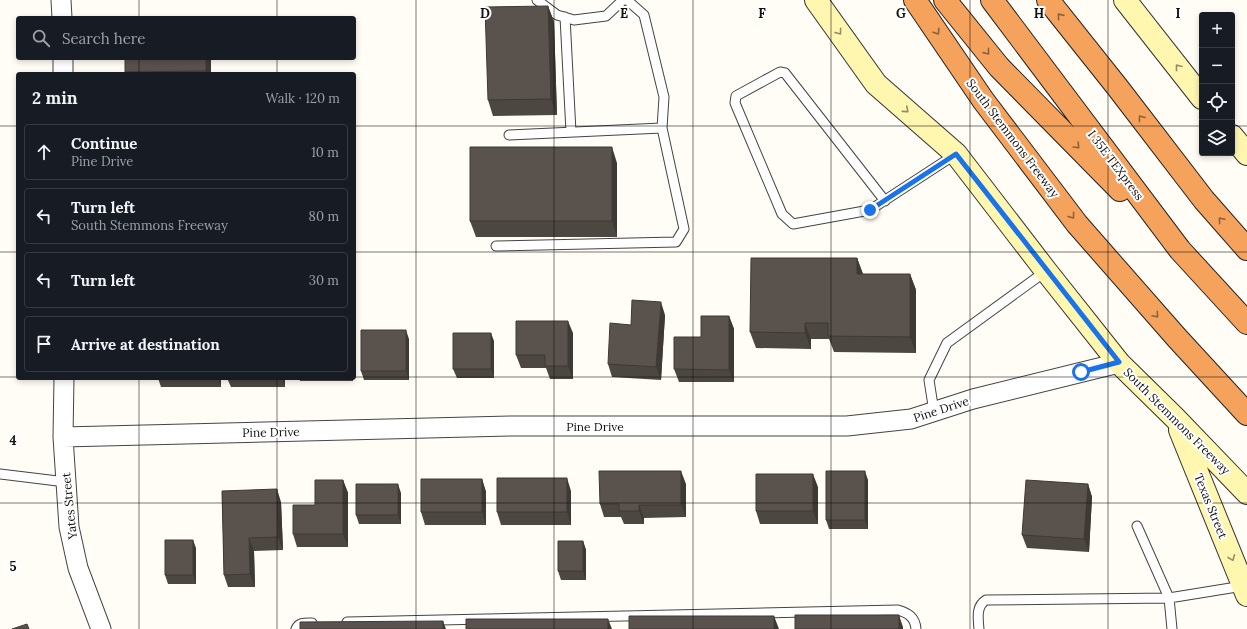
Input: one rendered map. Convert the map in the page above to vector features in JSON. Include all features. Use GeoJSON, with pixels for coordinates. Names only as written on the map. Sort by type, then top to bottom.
{"type":"FeatureCollection","features":[{"type":"Feature","properties":{"kind":"highway","name":"South Stemmons Freeway"},"geometry":{"type":"LineString","coordinates":[[915,0],[983,100],[1077,224],[1177,338],[1247,414]]}},
{"type":"Feature","properties":{"kind":"highway"},"geometry":{"type":"LineString","coordinates":[[945,0],[1000,67],[1180,250]]}},
{"type":"Feature","properties":{"kind":"highway","name":"I 35E TEXpress"},"geometry":{"type":"LineString","coordinates":[[992,0],[1180,250],[1247,323]]}},
{"type":"Feature","properties":{"kind":"highway"},"geometry":{"type":"LineString","coordinates":[[1048,0],[1204,200],[1247,249]]}},
{"type":"Feature","properties":{"kind":"main road","name":"South Stemmons Freeway"},"geometry":{"type":"LineString","coordinates":[[816,0],[876,84],[956,154],[1046,271],[1119,362],[1247,493]]}},
{"type":"Feature","properties":{"kind":"main road"},"geometry":{"type":"LineString","coordinates":[[1125,0],[1199,94]]}},
{"type":"Feature","properties":{"kind":"main road","name":"Texas Street"},"geometry":{"type":"LineString","coordinates":[[1175,418],[1245,590]]}},
{"type":"Feature","properties":{"kind":"street"},"geometry":{"type":"LineString","coordinates":[[62,0],[62,16]]}},
{"type":"Feature","properties":{"kind":"street"},"geometry":{"type":"LineString","coordinates":[[63,60],[63,72]]}},
{"type":"Feature","properties":{"kind":"street","name":"Pine Drive"},"geometry":{"type":"LineString","coordinates":[[63,436],[511,426],[847,426],[911,420],[973,399],[1119,362]]}},
{"type":"Feature","properties":{"kind":"street","name":"Yates Street"},"geometry":{"type":"LineString","coordinates":[[64,380],[63,436],[69,527],[78,568],[101,629]]}},
{"type":"Feature","properties":{"kind":"lane"},"geometry":{"type":"LineString","coordinates":[[537,0],[557,15],[574,20],[606,16],[623,0]]}},
{"type":"Feature","properties":{"kind":"lane"},"geometry":{"type":"LineString","coordinates":[[496,246],[676,242],[684,228],[662,128],[664,97],[644,15],[627,0]]}},
{"type":"Feature","properties":{"kind":"lane"},"geometry":{"type":"LineString","coordinates":[[565,17],[571,132]]}},
{"type":"Feature","properties":{"kind":"lane"},"geometry":{"type":"LineString","coordinates":[[885,201],[785,73],[780,72],[736,96],[735,103],[782,214],[793,224],[870,210],[885,201],[956,154]]}},
{"type":"Feature","properties":{"kind":"lane"},"geometry":{"type":"LineString","coordinates":[[509,135],[662,128]]}},
{"type":"Feature","properties":{"kind":"lane"},"geometry":{"type":"LineString","coordinates":[[934,412],[929,380],[947,343],[1046,271]]}},
{"type":"Feature","properties":{"kind":"lane"},"geometry":{"type":"LineString","coordinates":[[0,474],[66,482]]}},
{"type":"Feature","properties":{"kind":"lane"},"geometry":{"type":"LineString","coordinates":[[1137,526],[1169,598],[1172,629]]}},
{"type":"Feature","properties":{"kind":"lane"},"geometry":{"type":"LineString","coordinates":[[979,629],[978,609],[980,604],[986,600],[1169,598],[1245,590]]}},
{"type":"Feature","properties":{"kind":"lane"},"geometry":{"type":"LineString","coordinates":[[334,623],[898,610],[908,614],[916,624],[916,629]]}},
{"type":"Feature","properties":{"kind":"lane"},"geometry":{"type":"LineString","coordinates":[[296,629],[297,626],[302,623],[318,623]]}},
{"type":"Feature","properties":{"kind":"building"},"geometry":{"type":"Polygon","coordinates":[[[548,6],[551,99],[488,100],[485,7],[548,6]]]}},
{"type":"Feature","properties":{"kind":"building"},"geometry":{"type":"Polygon","coordinates":[[[125,60],[206,60],[206,71],[125,72],[125,60]]]}},
{"type":"Feature","properties":{"kind":"building"},"geometry":{"type":"Polygon","coordinates":[[[470,147],[612,147],[612,221],[470,221],[470,147]]]}},
{"type":"Feature","properties":{"kind":"building"},"geometry":{"type":"Polygon","coordinates":[[[751,258],[857,258],[857,274],[910,274],[910,337],[828,336],[828,323],[805,323],[805,333],[750,332],[751,258]]]}},
{"type":"Feature","properties":{"kind":"building"},"geometry":{"type":"Polygon","coordinates":[[[632,300],[661,302],[656,367],[608,364],[610,323],[631,325],[632,300]]]}},
{"type":"Feature","properties":{"kind":"building"},"geometry":{"type":"Polygon","coordinates":[[[701,316],[729,316],[729,370],[674,369],[674,337],[701,337],[701,316]]]}},
{"type":"Feature","properties":{"kind":"building"},"geometry":{"type":"Polygon","coordinates":[[[516,321],[568,321],[568,366],[545,366],[545,355],[516,355],[516,321]]]}},
{"type":"Feature","properties":{"kind":"building"},"geometry":{"type":"Polygon","coordinates":[[[361,330],[406,330],[406,371],[361,371],[361,330]]]}},
{"type":"Feature","properties":{"kind":"building"},"geometry":{"type":"Polygon","coordinates":[[[453,333],[491,333],[491,369],[453,369],[453,333]]]}},
{"type":"Feature","properties":{"kind":"building"},"geometry":{"type":"Polygon","coordinates":[[[599,471],[681,471],[681,505],[639,505],[639,511],[619,511],[619,504],[600,504],[599,471]]]}},
{"type":"Feature","properties":{"kind":"building"},"geometry":{"type":"Polygon","coordinates":[[[826,471],[865,471],[865,520],[826,520],[826,471]]]}},
{"type":"Feature","properties":{"kind":"building"},"geometry":{"type":"Polygon","coordinates":[[[756,474],[813,474],[813,511],[756,511],[756,474]]]}},
{"type":"Feature","properties":{"kind":"building"},"geometry":{"type":"Polygon","coordinates":[[[497,478],[567,478],[567,512],[497,512],[497,478]]]}},
{"type":"Feature","properties":{"kind":"building"},"geometry":{"type":"Polygon","coordinates":[[[421,479],[482,479],[482,512],[421,512],[421,479]]]}},
{"type":"Feature","properties":{"kind":"building"},"geometry":{"type":"Polygon","coordinates":[[[315,480],[343,480],[343,534],[293,534],[293,505],[315,505],[315,480]]]}},
{"type":"Feature","properties":{"kind":"building"},"geometry":{"type":"Polygon","coordinates":[[[1026,480],[1088,484],[1084,539],[1022,535],[1026,480]]]}},
{"type":"Feature","properties":{"kind":"building"},"geometry":{"type":"Polygon","coordinates":[[[356,484],[398,484],[398,515],[356,515],[356,484]]]}},
{"type":"Feature","properties":{"kind":"building"},"geometry":{"type":"Polygon","coordinates":[[[277,489],[278,537],[249,538],[250,574],[224,575],[222,491],[277,489]]]}},
{"type":"Feature","properties":{"kind":"building"},"geometry":{"type":"Polygon","coordinates":[[[165,540],[193,540],[193,575],[165,575],[165,540]]]}},
{"type":"Feature","properties":{"kind":"building"},"geometry":{"type":"Polygon","coordinates":[[[558,541],[583,541],[583,571],[558,571],[558,541]]]}},
{"type":"Feature","properties":{"kind":"building"},"geometry":{"type":"Polygon","coordinates":[[[795,615],[899,615],[899,629],[795,629],[795,615]]]}},
{"type":"Feature","properties":{"kind":"building"},"geometry":{"type":"Polygon","coordinates":[[[629,616],[774,616],[774,629],[629,629],[629,616]]]}},
{"type":"Feature","properties":{"kind":"building"},"geometry":{"type":"Polygon","coordinates":[[[466,619],[608,619],[608,629],[466,629],[466,619]]]}},
{"type":"Feature","properties":{"kind":"building"},"geometry":{"type":"Polygon","coordinates":[[[443,621],[443,629],[300,629],[300,622],[443,621]]]}},
{"type":"Feature","properties":{"kind":"building"},"geometry":{"type":"Polygon","coordinates":[[[27,624],[29,629],[12,629],[27,624]]]}},
{"type":"Feature","properties":{"kind":"route"},"geometry":{"type":"LineString","coordinates":[[870,210],[956,154],[1038,262],[1119,362],[1081,372]]}}]}
